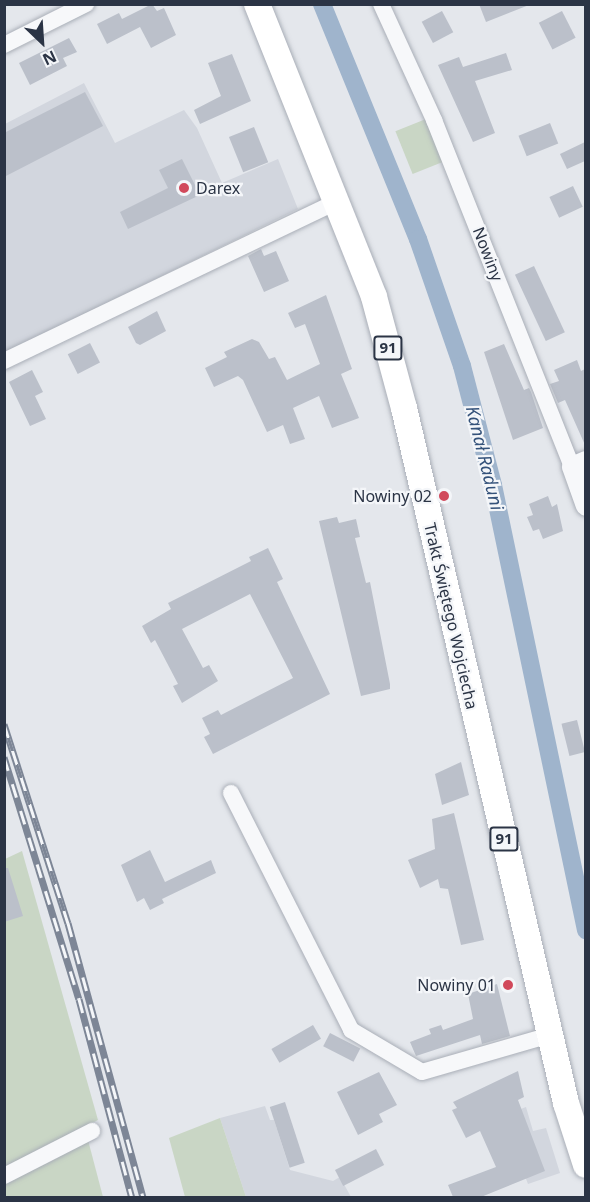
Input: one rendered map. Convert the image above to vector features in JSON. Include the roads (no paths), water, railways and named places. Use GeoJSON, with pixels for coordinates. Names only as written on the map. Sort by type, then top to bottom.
{"type":"FeatureCollection","features":[{"type":"Feature","properties":{"kind":"main road","name":"Trakt Świętego Wojciecha"},"geometry":{"type":"LineString","coordinates":[[257,4],[338,201],[374,297],[404,408],[550,1035],[585,1165]]}},
{"type":"Feature","properties":{"kind":"street"},"geometry":{"type":"LineString","coordinates":[[4,45],[86,4]]}},
{"type":"Feature","properties":{"kind":"street","name":"Nowiny"},"geometry":{"type":"LineString","coordinates":[[381,4],[439,130],[579,464],[585,506]]}},
{"type":"Feature","properties":{"kind":"street"},"geometry":{"type":"LineString","coordinates":[[4,361],[338,201]]}},
{"type":"Feature","properties":{"kind":"street"},"geometry":{"type":"LineString","coordinates":[[231,793],[351,1030],[422,1072],[550,1035]]}},
{"type":"Feature","properties":{"kind":"street"},"geometry":{"type":"LineString","coordinates":[[4,1176],[92,1131]]}},
{"type":"Feature","properties":{"kind":"waterway","name":"Kanał Raduni"},"geometry":{"type":"LineString","coordinates":[[322,4],[418,239],[462,366],[493,485],[586,930]]}},
{"type":"Feature","properties":{"kind":"railway"},"geometry":{"type":"LineString","coordinates":[[4,724],[68,923],[143,1198]]}},
{"type":"Feature","properties":{"kind":"railway"},"geometry":{"type":"LineString","coordinates":[[4,757],[79,999],[132,1198]]}},
{"type":"Feature","properties":{"kind":"place","name":"Darex"},"geometry":{"type":"Point","coordinates":[184,188]}},
{"type":"Feature","properties":{"kind":"place","name":"Nowiny 02"},"geometry":{"type":"Point","coordinates":[444,496]}},
{"type":"Feature","properties":{"kind":"place","name":"Nowiny 01"},"geometry":{"type":"Point","coordinates":[508,985]}}]}
